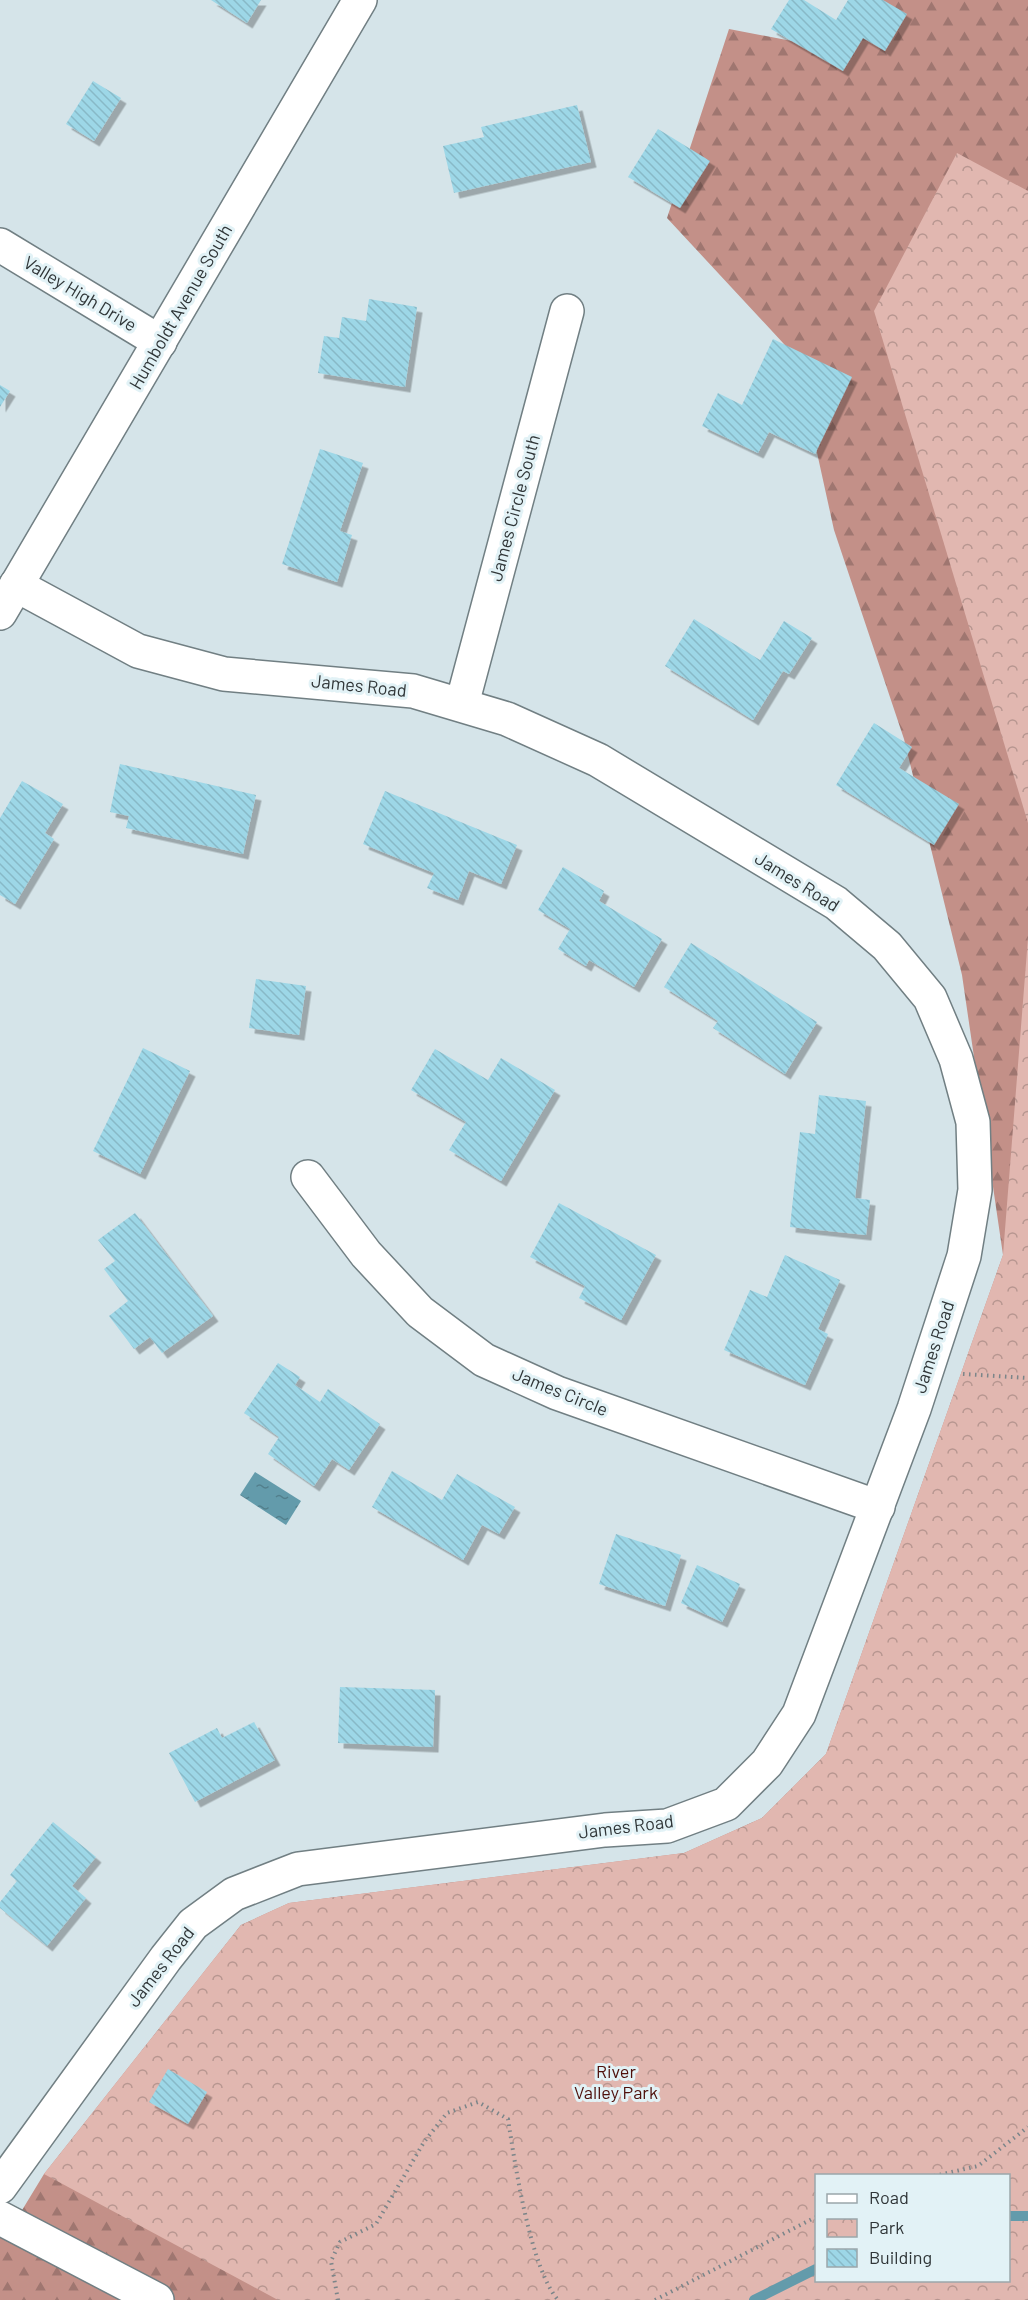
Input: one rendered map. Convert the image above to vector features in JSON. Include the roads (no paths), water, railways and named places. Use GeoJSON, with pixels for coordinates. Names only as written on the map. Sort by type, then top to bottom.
{"type":"FeatureCollection","features":[{"type":"Feature","properties":{"kind":"street","name":"Humboldt Avenue South"},"geometry":{"type":"LineString","coordinates":[[8,599],[360,0]]}},
{"type":"Feature","properties":{"kind":"street","name":"Valley High Drive"},"geometry":{"type":"LineString","coordinates":[[0,245],[160,342]]}},
{"type":"Feature","properties":{"kind":"street","name":"James Circle South"},"geometry":{"type":"LineString","coordinates":[[462,704],[567,311]]}},
{"type":"Feature","properties":{"kind":"street","name":"James Road"},"geometry":{"type":"LineString","coordinates":[[0,2187],[193,1924],[234,1894],[298,1869],[605,1830],[667,1826],[726,1804],[767,1763],[799,1714],[878,1507],[964,1256],[975,1190],[973,1122],[956,1059],[930,998],[887,946],[836,903],[598,760],[507,719],[412,691],[224,674],[138,651],[8,599]]}},
{"type":"Feature","properties":{"kind":"street","name":"James Circle"},"geometry":{"type":"LineString","coordinates":[[308,1177],[366,1254],[420,1312],[484,1360],[557,1394],[878,1507]]}},
{"type":"Feature","properties":{"kind":"street"},"geometry":{"type":"LineString","coordinates":[[0,2218],[157,2300]]}},
{"type":"Feature","properties":{"kind":"water"},"geometry":{"type":"Polygon","coordinates":[[[255,1472],[301,1501],[286,1525],[240,1495],[255,1472]]]}},
{"type":"Feature","properties":{"kind":"waterway"},"geometry":{"type":"LineString","coordinates":[[1010,2216],[1028,2216]]}},
{"type":"Feature","properties":{"kind":"waterway"},"geometry":{"type":"LineString","coordinates":[[754,2300],[815,2270]]}},
{"type":"Feature","properties":{"kind":"park label","name":"River Valley Park"},"geometry":{"type":"Point","coordinates":[616,2082]}}]}
